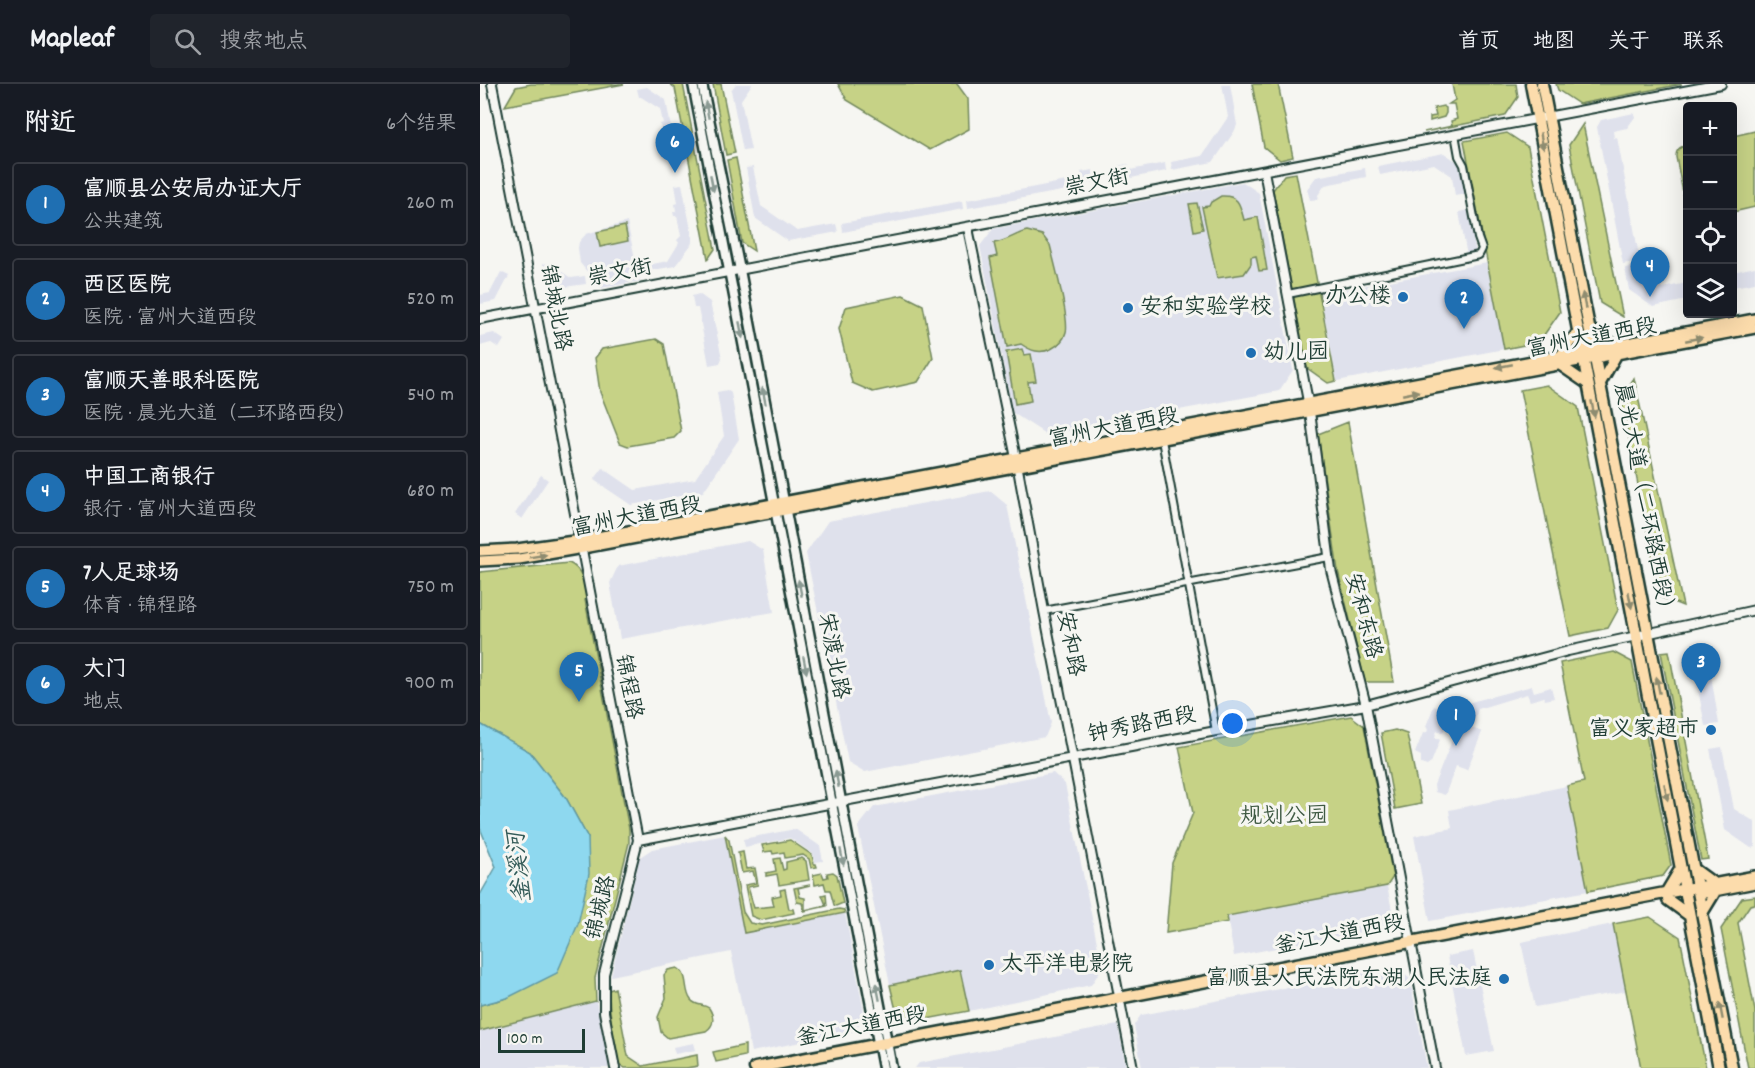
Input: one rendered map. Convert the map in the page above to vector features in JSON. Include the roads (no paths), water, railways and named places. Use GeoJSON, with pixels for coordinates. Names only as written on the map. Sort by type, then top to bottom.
{"type":"FeatureCollection","features":[{"type":"Feature","properties":{"kind":"highway","name":"晨光大道（二环路西段）"},"geometry":{"type":"LineString","coordinates":[[1532,84],[1544,118]]}},
{"type":"Feature","properties":{"kind":"highway","name":"晨光大道（二环路西段）"},"geometry":{"type":"LineString","coordinates":[[1542,84],[1544,118],[1589,355],[1637,635],[1719,1068]]}},
{"type":"Feature","properties":{"kind":"highway","name":"晨光大道（二环路西段）"},"geometry":{"type":"LineString","coordinates":[[1594,384],[1648,633],[1732,1068]]}},
{"type":"Feature","properties":{"kind":"highway"},"geometry":{"type":"LineString","coordinates":[[1681,868],[1667,897],[1690,916]]}},
{"type":"Feature","properties":{"kind":"highway","name":"釜江大道西段"},"geometry":{"type":"LineString","coordinates":[[788,1068],[884,1047],[1698,891]]}},
{"type":"Feature","properties":{"kind":"highway","name":"釜江大道西段"},"geometry":{"type":"LineString","coordinates":[[755,1068],[884,1047]]}},
{"type":"Feature","properties":{"kind":"main road","name":"宋渡北路"},"geometry":{"type":"LineString","coordinates":[[693,84],[780,507]]}},
{"type":"Feature","properties":{"kind":"main road","name":"宋渡北路"},"geometry":{"type":"LineString","coordinates":[[702,84],[740,270],[780,507],[884,1047]]}},
{"type":"Feature","properties":{"kind":"main road","name":"富州大道西段"},"geometry":{"type":"LineString","coordinates":[[480,561],[519,559],[582,544],[1589,355],[1755,319]]}},
{"type":"Feature","properties":{"kind":"main road","name":"富州大道西段"},"geometry":{"type":"LineString","coordinates":[[1616,349],[1755,328]]}},
{"type":"Feature","properties":{"kind":"main road"},"geometry":{"type":"LineString","coordinates":[[1584,330],[1616,349],[1594,384],[1560,360],[1584,330]]}},
{"type":"Feature","properties":{"kind":"main road","name":"富州大道西段"},"geometry":{"type":"LineString","coordinates":[[1017,462],[1162,440],[1309,407]]}},
{"type":"Feature","properties":{"kind":"main road","name":"富州大道西段"},"geometry":{"type":"LineString","coordinates":[[480,551],[582,544]]}},
{"type":"Feature","properties":{"kind":"main road"},"geometry":{"type":"LineString","coordinates":[[1694,867],[1716,887],[1702,914]]}},
{"type":"Feature","properties":{"kind":"main road","name":"釜江大道西段"},"geometry":{"type":"LineString","coordinates":[[1698,891],[1755,876]]}},
{"type":"Feature","properties":{"kind":"main road","name":"釜江大道西段"},"geometry":{"type":"LineString","coordinates":[[1716,887],[1755,884]]}},
{"type":"Feature","properties":{"kind":"main road"},"geometry":{"type":"LineString","coordinates":[[883,1068],[884,1047]]}},
{"type":"Feature","properties":{"kind":"main road"},"geometry":{"type":"LineString","coordinates":[[884,1047],[892,1068]]}},
{"type":"Feature","properties":{"kind":"street","name":"锦城北路"},"geometry":{"type":"LineString","coordinates":[[492,84],[582,544]]}},
{"type":"Feature","properties":{"kind":"street","name":"崇文街"},"geometry":{"type":"LineString","coordinates":[[480,319],[1721,84]]}},
{"type":"Feature","properties":{"kind":"street"},"geometry":{"type":"LineString","coordinates":[[1288,294],[1479,255],[1482,246],[1478,240],[1464,165],[1460,158],[1455,135]]}},
{"type":"Feature","properties":{"kind":"street","name":"安和东路"},"geometry":{"type":"LineString","coordinates":[[1264,171],[1309,407],[1331,570],[1366,705],[1435,1068]]}},
{"type":"Feature","properties":{"kind":"street","name":"安和路"},"geometry":{"type":"LineString","coordinates":[[968,228],[1017,462],[1133,1068]]}},
{"type":"Feature","properties":{"kind":"street"},"geometry":{"type":"LineString","coordinates":[[1162,440],[1216,731]]}},
{"type":"Feature","properties":{"kind":"street","name":"锦程路"},"geometry":{"type":"LineString","coordinates":[[582,544],[638,840]]}},
{"type":"Feature","properties":{"kind":"street"},"geometry":{"type":"LineString","coordinates":[[1044,611],[1329,557]]}},
{"type":"Feature","properties":{"kind":"street","name":"钟秀路西段"},"geometry":{"type":"LineString","coordinates":[[638,840],[1073,757],[1366,705],[1568,651],[1755,610]]}},
{"type":"Feature","properties":{"kind":"street","name":"锦城路"},"geometry":{"type":"LineString","coordinates":[[615,1068],[605,1028],[603,986],[606,962],[638,840]]}},
{"type":"Feature","properties":{"kind":"water","name":"釜溪河"},"geometry":{"type":"Polygon","coordinates":[[[480,724],[530,752],[566,798],[588,838],[589,874],[578,924],[557,973],[507,998],[480,1005],[480,895],[496,867],[480,828],[480,724]]]}},
{"type":"Feature","properties":{"kind":"place","name":"大门"},"geometry":{"type":"Point","coordinates":[675,173]}},
{"type":"Feature","properties":{"kind":"place","name":"办公楼"},"geometry":{"type":"Point","coordinates":[1403,297]}},
{"type":"Feature","properties":{"kind":"place","name":"中国工商银行"},"geometry":{"type":"Point","coordinates":[1650,297]}},
{"type":"Feature","properties":{"kind":"place","name":"安和实验学校"},"geometry":{"type":"Point","coordinates":[1128,308]}},
{"type":"Feature","properties":{"kind":"place","name":"西区医院"},"geometry":{"type":"Point","coordinates":[1464,329]}},
{"type":"Feature","properties":{"kind":"place","name":"幼儿园"},"geometry":{"type":"Point","coordinates":[1251,353]}},
{"type":"Feature","properties":{"kind":"place","name":"富顺天善眼科医院"},"geometry":{"type":"Point","coordinates":[1701,693]}},
{"type":"Feature","properties":{"kind":"place","name":"7人足球场"},"geometry":{"type":"Point","coordinates":[579,702]}},
{"type":"Feature","properties":{"kind":"place","name":"富义家超市"},"geometry":{"type":"Point","coordinates":[1711,730]}},
{"type":"Feature","properties":{"kind":"place","name":"富顺县公安局办证大厅"},"geometry":{"type":"Point","coordinates":[1456,746]}},
{"type":"Feature","properties":{"kind":"place","name":"太平洋电影院"},"geometry":{"type":"Point","coordinates":[989,965]}},
{"type":"Feature","properties":{"kind":"place","name":"富顺县人民法院东湖人民法庭"},"geometry":{"type":"Point","coordinates":[1504,979]}},
{"type":"Feature","properties":{"kind":"park label","name":"规划公园"},"geometry":{"type":"Point","coordinates":[1284,817]}}]}
